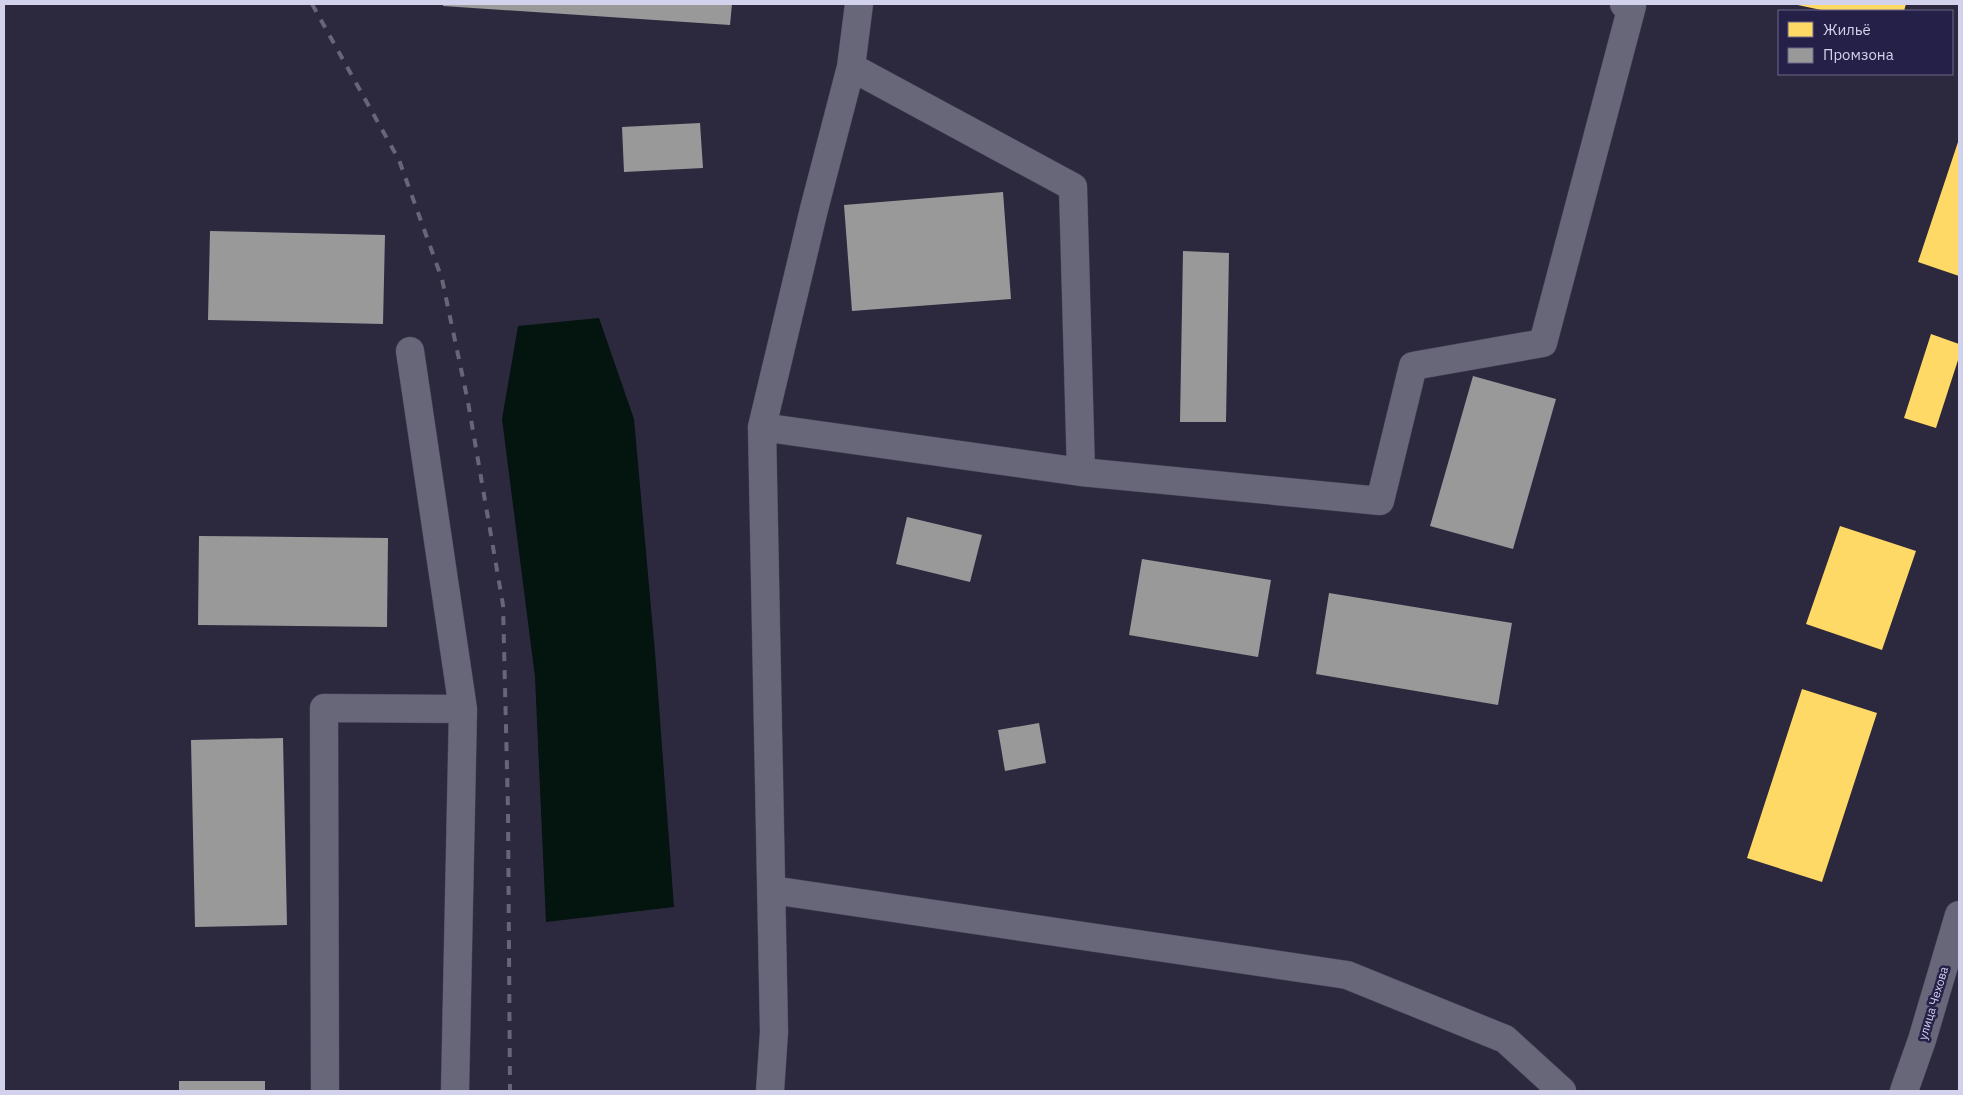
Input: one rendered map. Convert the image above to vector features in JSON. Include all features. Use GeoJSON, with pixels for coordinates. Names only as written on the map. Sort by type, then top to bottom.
{"type":"FeatureCollection","features":[{"type":"Feature","properties":{"kind":"street"},"geometry":{"type":"LineString","coordinates":[[770,1091],[774,1032],[762,427],[814,209],[851,66],[859,4]]}},
{"type":"Feature","properties":{"kind":"street"},"geometry":{"type":"LineString","coordinates":[[762,427],[1081,472],[1380,501],[1413,366],[1543,343],[1632,6],[1624,4]]}},
{"type":"Feature","properties":{"kind":"street"},"geometry":{"type":"LineString","coordinates":[[851,66],[1073,187],[1081,472]]}},
{"type":"Feature","properties":{"kind":"street"},"geometry":{"type":"LineString","coordinates":[[410,351],[464,709],[455,1091]]}},
{"type":"Feature","properties":{"kind":"street"},"geometry":{"type":"LineString","coordinates":[[325,1091],[324,708],[464,709]]}},
{"type":"Feature","properties":{"kind":"street"},"geometry":{"type":"LineString","coordinates":[[772,890],[1347,975],[1505,1039],[1562,1091]]}},
{"type":"Feature","properties":{"kind":"street","name":"улица Чехова"},"geometry":{"type":"LineString","coordinates":[[1904,1091],[1922,1040],[1959,915]]}},
{"type":"Feature","properties":{"kind":"shaded area"},"geometry":{"type":"Polygon","coordinates":[[[599,318],[634,419],[655,652],[674,907],[546,922],[535,677],[502,419],[518,326],[599,318]]]}},
{"type":"Feature","properties":{"kind":"building: Жильё"},"geometry":{"type":"Polygon","coordinates":[[[1793,4],[1906,4],[1904,10],[1821,10],[1793,4]]]}},
{"type":"Feature","properties":{"kind":"building: Жильё"},"geometry":{"type":"Polygon","coordinates":[[[1959,139],[1959,276],[1918,262],[1959,139]]]}},
{"type":"Feature","properties":{"kind":"building: Жильё"},"geometry":{"type":"Polygon","coordinates":[[[1931,334],[1959,344],[1959,357],[1936,428],[1904,418],[1931,334]]]}},
{"type":"Feature","properties":{"kind":"building: Жильё"},"geometry":{"type":"Polygon","coordinates":[[[1840,526],[1916,551],[1882,650],[1806,624],[1840,526]]]}},
{"type":"Feature","properties":{"kind":"building: Жильё"},"geometry":{"type":"Polygon","coordinates":[[[1802,689],[1877,713],[1822,882],[1747,858],[1802,689]]]}},
{"type":"Feature","properties":{"kind":"building: Промзона"},"geometry":{"type":"Polygon","coordinates":[[[443,4],[732,4],[730,25],[443,6],[443,4]]]}},
{"type":"Feature","properties":{"kind":"building: Промзона"},"geometry":{"type":"Polygon","coordinates":[[[700,123],[703,168],[624,172],[622,127],[700,123]]]}},
{"type":"Feature","properties":{"kind":"building: Промзона"},"geometry":{"type":"Polygon","coordinates":[[[1003,192],[1011,299],[852,311],[844,205],[1003,192]]]}},
{"type":"Feature","properties":{"kind":"building: Промзона"},"geometry":{"type":"Polygon","coordinates":[[[210,231],[385,235],[383,324],[208,320],[210,231]]]}},
{"type":"Feature","properties":{"kind":"building: Промзона"},"geometry":{"type":"Polygon","coordinates":[[[1183,251],[1229,253],[1226,422],[1180,422],[1183,251]]]}},
{"type":"Feature","properties":{"kind":"building: Промзона"},"geometry":{"type":"Polygon","coordinates":[[[1473,376],[1556,399],[1513,549],[1430,526],[1473,376]]]}},
{"type":"Feature","properties":{"kind":"building: Промзона"},"geometry":{"type":"Polygon","coordinates":[[[907,517],[982,535],[970,582],[896,564],[907,517]]]}},
{"type":"Feature","properties":{"kind":"building: Промзона"},"geometry":{"type":"Polygon","coordinates":[[[199,536],[388,538],[387,627],[198,625],[199,536]]]}},
{"type":"Feature","properties":{"kind":"building: Промзона"},"geometry":{"type":"Polygon","coordinates":[[[1142,559],[1271,580],[1258,657],[1129,635],[1142,559]]]}},
{"type":"Feature","properties":{"kind":"building: Промзона"},"geometry":{"type":"Polygon","coordinates":[[[1329,593],[1512,623],[1498,705],[1316,674],[1329,593]]]}},
{"type":"Feature","properties":{"kind":"building: Промзона"},"geometry":{"type":"Polygon","coordinates":[[[1039,723],[1046,763],[1005,771],[998,730],[1039,723]]]}},
{"type":"Feature","properties":{"kind":"building: Промзона"},"geometry":{"type":"Polygon","coordinates":[[[283,738],[287,925],[195,927],[191,740],[283,738]]]}},
{"type":"Feature","properties":{"kind":"building: Промзона"},"geometry":{"type":"Polygon","coordinates":[[[179,1081],[265,1081],[265,1091],[179,1091],[179,1081]]]}},
{"type":"Feature","properties":{"kind":"railway"},"geometry":{"type":"LineString","coordinates":[[312,4],[399,160],[442,279],[468,402],[503,605],[508,810],[510,1091]]}}]}
